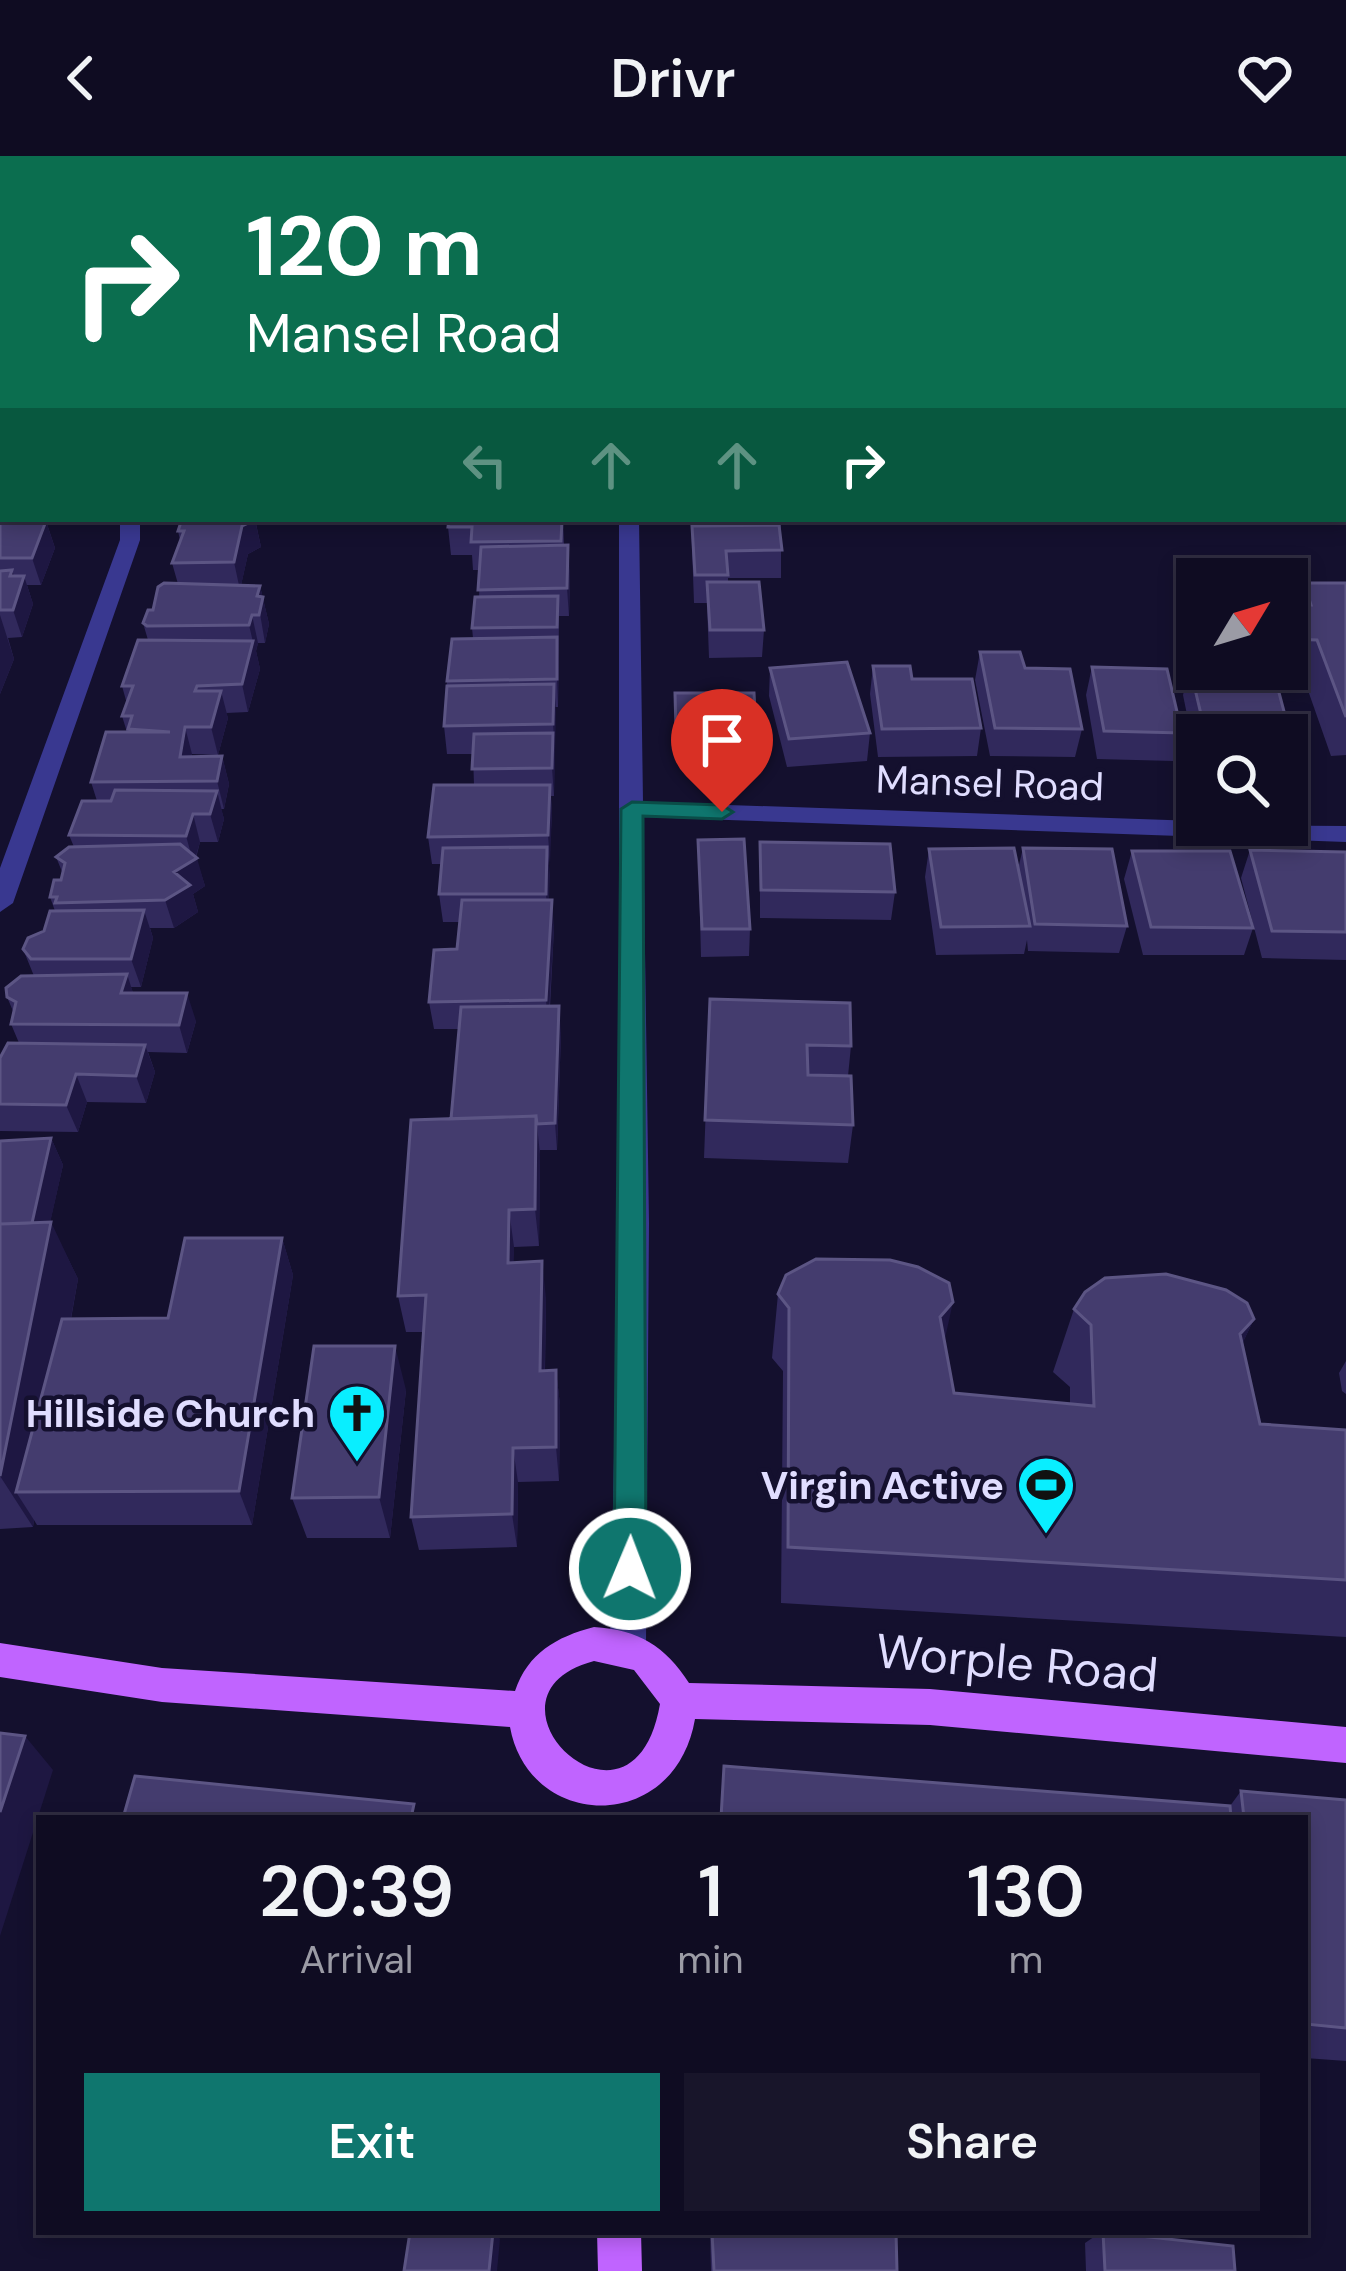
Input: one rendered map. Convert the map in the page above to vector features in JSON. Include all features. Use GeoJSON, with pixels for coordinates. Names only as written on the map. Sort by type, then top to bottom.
{"type":"FeatureCollection","features":[{"type":"Feature","properties":{"kind":"main road"},"geometry":{"type":"LineString","coordinates":[[594,1644],[628,1644],[654,1662],[679,1701],[671,1744],[659,1762],[602,1803],[546,1765],[533,1748],[527,1710],[532,1691],[556,1659],[594,1644]]}},
{"type":"Feature","properties":{"kind":"main road"},"geometry":{"type":"LineString","coordinates":[[0,1660],[162,1685],[527,1710]]}},
{"type":"Feature","properties":{"kind":"main road","name":"Worple Road"},"geometry":{"type":"LineString","coordinates":[[679,1701],[936,1704],[1346,1745]]}},
{"type":"Feature","properties":{"kind":"main road"},"geometry":{"type":"LineString","coordinates":[[619,2235],[620,2271]]}},
{"type":"Feature","properties":{"kind":"street"},"geometry":{"type":"LineString","coordinates":[[0,903],[130,540],[130,522]]}},
{"type":"Feature","properties":{"kind":"street"},"geometry":{"type":"LineString","coordinates":[[628,1644],[634,1223],[629,522]]}},
{"type":"Feature","properties":{"kind":"street","name":"Mansel Road"},"geometry":{"type":"LineString","coordinates":[[632,809],[1346,834]]}},
{"type":"Feature","properties":{"kind":"building"},"geometry":{"type":"Polygon","coordinates":[[[0,522],[46,522],[32,558],[0,558],[0,522]]]}},
{"type":"Feature","properties":{"kind":"building"},"geometry":{"type":"Polygon","coordinates":[[[181,522],[251,522],[242,526],[234,562],[172,563],[184,531],[178,531],[181,522]]]}},
{"type":"Feature","properties":{"kind":"building"},"geometry":{"type":"Polygon","coordinates":[[[449,522],[562,522],[561,541],[471,542],[472,527],[448,527],[449,522]]]}},
{"type":"Feature","properties":{"kind":"building"},"geometry":{"type":"Polygon","coordinates":[[[779,525],[782,550],[726,551],[728,575],[695,575],[692,526],[779,525]]]}},
{"type":"Feature","properties":{"kind":"building"},"geometry":{"type":"Polygon","coordinates":[[[568,545],[567,588],[478,590],[481,547],[568,545]]]}},
{"type":"Feature","properties":{"kind":"building"},"geometry":{"type":"Polygon","coordinates":[[[12,570],[10,576],[24,576],[13,610],[0,610],[0,571],[12,570]]]}},
{"type":"Feature","properties":{"kind":"building"},"geometry":{"type":"Polygon","coordinates":[[[707,582],[759,582],[764,630],[710,630],[707,582]]]}},
{"type":"Feature","properties":{"kind":"building"},"geometry":{"type":"Polygon","coordinates":[[[164,583],[260,586],[259,615],[252,615],[249,625],[147,626],[143,623],[148,610],[153,610],[158,587],[164,583]]]}},
{"type":"Feature","properties":{"kind":"building"},"geometry":{"type":"Polygon","coordinates":[[[1308,583],[1346,583],[1346,717],[1317,640],[1308,640],[1308,583]]]}},
{"type":"Feature","properties":{"kind":"building"},"geometry":{"type":"Polygon","coordinates":[[[558,596],[557,627],[472,628],[475,597],[558,596]]]}},
{"type":"Feature","properties":{"kind":"building"},"geometry":{"type":"Polygon","coordinates":[[[557,637],[557,679],[447,681],[452,639],[557,637]]]}},
{"type":"Feature","properties":{"kind":"building"},"geometry":{"type":"Polygon","coordinates":[[[138,640],[253,641],[242,684],[197,686],[195,691],[221,691],[211,727],[185,727],[180,757],[222,756],[217,781],[91,782],[106,732],[170,732],[128,729],[132,716],[122,716],[133,686],[122,686],[138,640]]]}},
{"type":"Feature","properties":{"kind":"building"},"geometry":{"type":"Polygon","coordinates":[[[980,652],[1020,652],[1025,668],[1070,669],[1082,729],[995,728],[980,652]]]}},
{"type":"Feature","properties":{"kind":"building"},"geometry":{"type":"Polygon","coordinates":[[[847,662],[870,733],[789,739],[770,668],[847,662]]]}},
{"type":"Feature","properties":{"kind":"building"},"geometry":{"type":"Polygon","coordinates":[[[873,666],[910,666],[912,679],[972,679],[981,728],[882,729],[873,666]]]}},
{"type":"Feature","properties":{"kind":"building"},"geometry":{"type":"Polygon","coordinates":[[[1092,667],[1167,669],[1178,714],[1176,733],[1104,731],[1092,667]]]}},
{"type":"Feature","properties":{"kind":"building"},"geometry":{"type":"Polygon","coordinates":[[[554,684],[553,724],[444,726],[447,686],[554,684]]]}},
{"type":"Feature","properties":{"kind":"building"},"geometry":{"type":"Polygon","coordinates":[[[1195,690],[1278,690],[1285,714],[1201,714],[1195,690]]]}},
{"type":"Feature","properties":{"kind":"building"},"geometry":{"type":"Polygon","coordinates":[[[675,693],[754,693],[756,729],[676,730],[675,693]]]}},
{"type":"Feature","properties":{"kind":"building"},"geometry":{"type":"Polygon","coordinates":[[[553,733],[552,768],[472,769],[474,734],[553,733]]]}},
{"type":"Feature","properties":{"kind":"building"},"geometry":{"type":"Polygon","coordinates":[[[434,785],[550,785],[548,835],[428,837],[434,785]]]}},
{"type":"Feature","properties":{"kind":"building"},"geometry":{"type":"Polygon","coordinates":[[[115,790],[217,791],[210,814],[193,814],[186,836],[69,835],[82,801],[111,801],[115,790]]]}},
{"type":"Feature","properties":{"kind":"building"},"geometry":{"type":"Polygon","coordinates":[[[744,839],[750,929],[702,929],[698,840],[744,839]]]}},
{"type":"Feature","properties":{"kind":"building"},"geometry":{"type":"Polygon","coordinates":[[[760,842],[890,844],[895,892],[761,890],[760,842]]]}},
{"type":"Feature","properties":{"kind":"building"},"geometry":{"type":"Polygon","coordinates":[[[180,844],[197,858],[174,872],[190,885],[165,900],[55,903],[57,897],[50,897],[65,863],[56,857],[69,847],[180,844]]]}},
{"type":"Feature","properties":{"kind":"building"},"geometry":{"type":"Polygon","coordinates":[[[547,847],[546,894],[439,894],[443,848],[547,847]]]}},
{"type":"Feature","properties":{"kind":"building"},"geometry":{"type":"Polygon","coordinates":[[[1014,848],[1030,926],[941,927],[929,849],[1014,848]]]}},
{"type":"Feature","properties":{"kind":"building"},"geometry":{"type":"Polygon","coordinates":[[[1023,848],[1112,849],[1127,926],[1035,924],[1023,848]]]}},
{"type":"Feature","properties":{"kind":"building"},"geometry":{"type":"Polygon","coordinates":[[[1250,850],[1346,852],[1346,932],[1272,931],[1250,850]]]}},
{"type":"Feature","properties":{"kind":"building"},"geometry":{"type":"Polygon","coordinates":[[[1132,851],[1230,851],[1253,928],[1151,927],[1132,851]]]}},
{"type":"Feature","properties":{"kind":"building"},"geometry":{"type":"Polygon","coordinates":[[[462,900],[552,900],[546,1000],[429,1002],[434,950],[457,949],[462,900]]]}},
{"type":"Feature","properties":{"kind":"building"},"geometry":{"type":"Polygon","coordinates":[[[144,910],[131,959],[31,959],[23,949],[28,938],[44,931],[50,911],[144,910]]]}},
{"type":"Feature","properties":{"kind":"building"},"geometry":{"type":"Polygon","coordinates":[[[127,974],[121,993],[187,993],[179,1025],[11,1024],[16,1002],[7,997],[6,988],[21,976],[127,974]]]}},
{"type":"Feature","properties":{"kind":"building"},"geometry":{"type":"Polygon","coordinates":[[[710,999],[850,1003],[851,1046],[807,1045],[808,1075],[851,1076],[853,1125],[705,1120],[710,999]]]}},
{"type":"Feature","properties":{"kind":"building"},"geometry":{"type":"Polygon","coordinates":[[[559,1006],[555,1123],[537,1124],[536,1116],[451,1119],[461,1007],[559,1006]]]}},
{"type":"Feature","properties":{"kind":"building"},"geometry":{"type":"Polygon","coordinates":[[[8,1043],[145,1045],[136,1076],[76,1074],[66,1105],[0,1104],[0,1058],[8,1043]]]}},
{"type":"Feature","properties":{"kind":"building"},"geometry":{"type":"Polygon","coordinates":[[[536,1116],[535,1209],[509,1210],[508,1263],[542,1261],[540,1371],[556,1370],[556,1447],[513,1448],[512,1514],[411,1517],[426,1295],[398,1296],[411,1120],[536,1116]]]}},
{"type":"Feature","properties":{"kind":"building"},"geometry":{"type":"Polygon","coordinates":[[[51,1138],[32,1223],[0,1224],[0,1141],[51,1138]]]}},
{"type":"Feature","properties":{"kind":"building"},"geometry":{"type":"Polygon","coordinates":[[[51,1222],[0,1476],[0,1224],[51,1222]]]}},
{"type":"Feature","properties":{"kind":"building"},"geometry":{"type":"Polygon","coordinates":[[[185,1238],[282,1238],[239,1491],[16,1492],[62,1319],[168,1318],[185,1238]]]}},
{"type":"Feature","properties":{"kind":"building"},"geometry":{"type":"Polygon","coordinates":[[[816,1259],[890,1260],[918,1267],[949,1283],[953,1302],[940,1317],[954,1393],[1094,1406],[1091,1325],[1074,1309],[1085,1292],[1105,1278],[1166,1274],[1226,1290],[1247,1303],[1254,1319],[1240,1334],[1260,1424],[1346,1430],[1346,1580],[788,1547],[789,1308],[778,1294],[786,1275],[816,1259]]]}},
{"type":"Feature","properties":{"kind":"building"},"geometry":{"type":"Polygon","coordinates":[[[314,1346],[395,1346],[379,1497],[292,1498],[314,1346]]]}},
{"type":"Feature","properties":{"kind":"building"},"geometry":{"type":"Polygon","coordinates":[[[0,1733],[25,1736],[0,1812],[0,1733]]]}},
{"type":"Feature","properties":{"kind":"building"},"geometry":{"type":"Polygon","coordinates":[[[724,1766],[1230,1806],[1231,1815],[721,1815],[724,1766]]]}},
{"type":"Feature","properties":{"kind":"building"},"geometry":{"type":"Polygon","coordinates":[[[135,1776],[414,1804],[412,1815],[124,1815],[135,1776]]]}},
{"type":"Feature","properties":{"kind":"building"},"geometry":{"type":"Polygon","coordinates":[[[1241,1791],[1346,1800],[1346,2028],[1308,2024],[1308,1815],[1244,1815],[1241,1791]]]}},
{"type":"Feature","properties":{"kind":"building"},"geometry":{"type":"Polygon","coordinates":[[[410,2235],[493,2235],[489,2271],[404,2271],[410,2235]]]}},
{"type":"Feature","properties":{"kind":"building"},"geometry":{"type":"Polygon","coordinates":[[[712,2235],[896,2235],[897,2271],[714,2271],[712,2235]]]}},
{"type":"Feature","properties":{"kind":"building"},"geometry":{"type":"Polygon","coordinates":[[[1103,2235],[1233,2246],[1235,2271],[1105,2271],[1103,2235]]]}},
{"type":"Feature","properties":{"kind":"place","name":"Hillside Church"},"geometry":{"type":"Point","coordinates":[357,1464]}},
{"type":"Feature","properties":{"kind":"place","name":"Virgin Active"},"geometry":{"type":"Point","coordinates":[1046,1536]}},
{"type":"Feature","properties":{"kind":"route"},"geometry":{"type":"LineString","coordinates":[[630,1569],[632,809],[722,812]]}}]}
